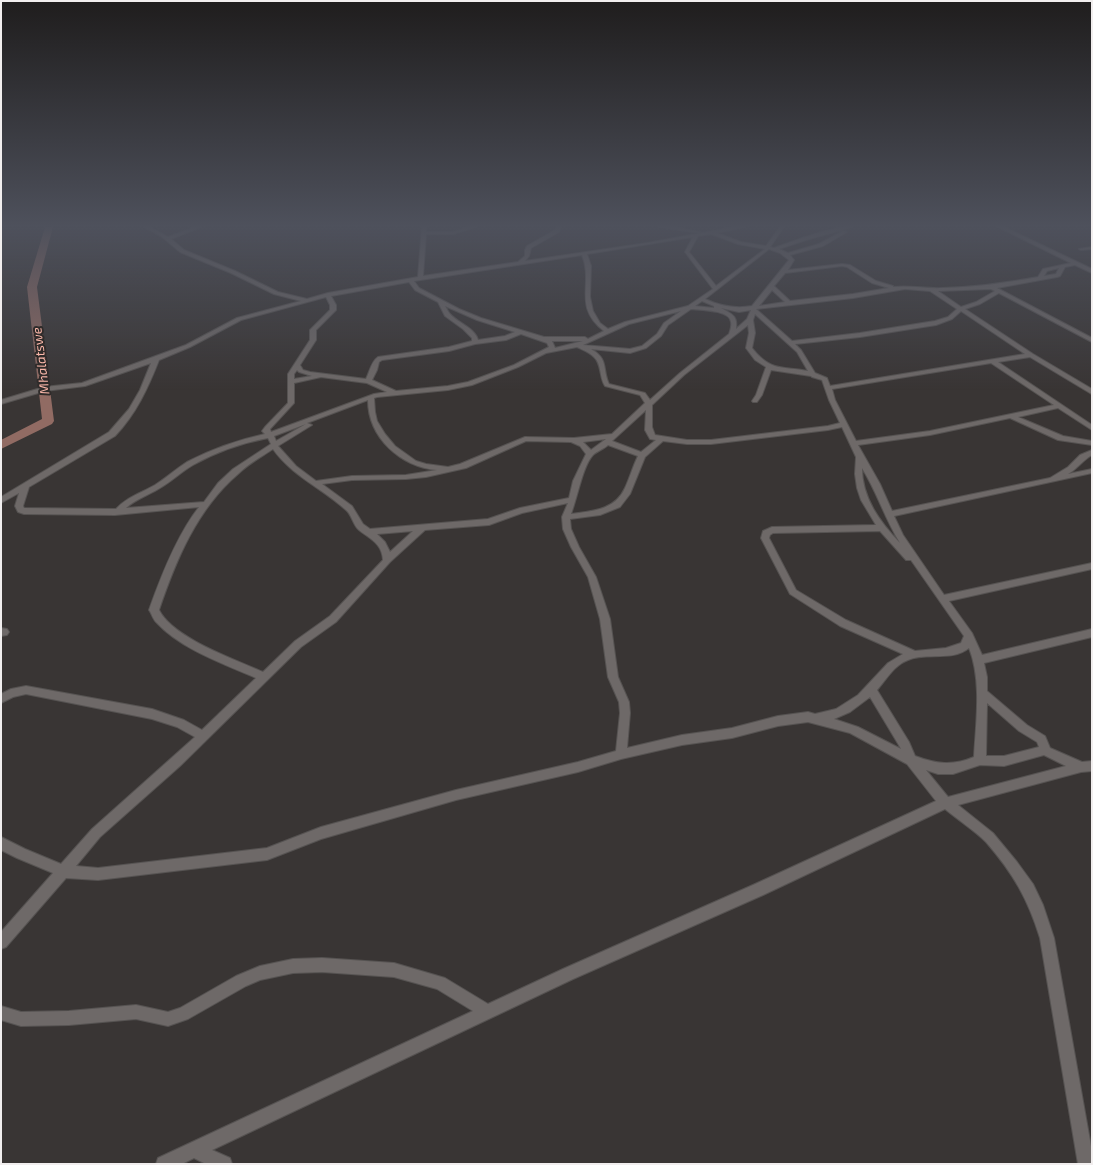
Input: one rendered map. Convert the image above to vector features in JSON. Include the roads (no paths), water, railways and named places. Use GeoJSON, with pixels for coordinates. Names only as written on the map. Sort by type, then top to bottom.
{"type":"FeatureCollection","features":[{"type":"Feature","properties":{"kind":"street"},"geometry":{"type":"LineString","coordinates":[[253,281],[276,292],[306,301]]}},
{"type":"Feature","properties":{"kind":"street"},"geometry":{"type":"LineString","coordinates":[[1,402],[44,389],[83,385],[188,346],[239,319],[306,301],[399,281]]}},
{"type":"Feature","properties":{"kind":"street"},"geometry":{"type":"LineString","coordinates":[[119,511],[130,500],[156,487],[188,465],[231,444],[270,435],[382,393],[394,393],[470,384],[516,366],[552,348],[552,344],[544,339],[479,319],[440,301],[417,289],[412,281]]}},
{"type":"Feature","properties":{"kind":"street"},"geometry":{"type":"LineString","coordinates":[[588,281],[587,297],[590,311],[598,324],[608,332]]}},
{"type":"Feature","properties":{"kind":"street"},"geometry":{"type":"LineString","coordinates":[[710,281],[716,289]]}},
{"type":"Feature","properties":{"kind":"street"},"geometry":{"type":"LineString","coordinates":[[545,352],[579,346],[630,351],[644,347],[659,335],[666,324],[726,281]]}},
{"type":"Feature","properties":{"kind":"street"},"geometry":{"type":"LineString","coordinates":[[775,281],[754,308],[750,320],[752,334],[749,348],[752,354],[768,367],[814,376],[825,380],[830,396],[853,444],[876,484],[900,535],[926,577]]}},
{"type":"Feature","properties":{"kind":"street"},"geometry":{"type":"LineString","coordinates":[[579,346],[627,323],[691,307],[720,310],[740,310],[853,296],[896,288],[913,287],[941,290],[992,287],[1026,281]]}},
{"type":"Feature","properties":{"kind":"street"},"geometry":{"type":"LineString","coordinates":[[874,282],[896,288]]}},
{"type":"Feature","properties":{"kind":"street"},"geometry":{"type":"LineString","coordinates":[[874,282],[880,291]]}},
{"type":"Feature","properties":{"kind":"street"},"geometry":{"type":"LineString","coordinates":[[771,286],[789,303]]}},
{"type":"Feature","properties":{"kind":"street"},"geometry":{"type":"LineString","coordinates":[[992,287],[1092,340]]}},
{"type":"Feature","properties":{"kind":"street"},"geometry":{"type":"LineString","coordinates":[[931,289],[960,309],[1092,392]]}},
{"type":"Feature","properties":{"kind":"street"},"geometry":{"type":"LineString","coordinates":[[791,343],[860,335],[936,322],[950,318],[960,309],[978,303],[998,291]]}},
{"type":"Feature","properties":{"kind":"street"},"geometry":{"type":"LineString","coordinates":[[328,296],[333,305],[332,310],[313,330],[313,340],[296,365],[292,374],[290,382],[291,403],[267,428],[266,431],[270,435],[273,446],[288,465],[350,508],[362,529],[370,532],[382,544],[387,560]]}},
{"type":"Feature","properties":{"kind":"street"},"geometry":{"type":"LineString","coordinates":[[701,299],[712,304],[740,310]]}},
{"type":"Feature","properties":{"kind":"street"},"geometry":{"type":"LineString","coordinates":[[440,301],[447,315],[465,328],[475,338],[475,342]]}},
{"type":"Feature","properties":{"kind":"street"},"geometry":{"type":"LineString","coordinates":[[712,304],[732,317],[734,322],[732,335]]}},
{"type":"Feature","properties":{"kind":"street"},"geometry":{"type":"LineString","coordinates":[[754,308],[791,343],[806,360],[814,376]]}},
{"type":"Feature","properties":{"kind":"street"},"geometry":{"type":"LineString","coordinates":[[621,754],[624,702],[613,677],[605,619],[592,577],[575,547],[567,529],[566,517],[573,500],[577,481],[590,454],[614,436],[682,374],[750,320]]}},
{"type":"Feature","properties":{"kind":"street"},"geometry":{"type":"LineString","coordinates":[[368,381],[374,370],[376,361],[380,358],[449,349],[475,342],[506,338],[520,332]]}},
{"type":"Feature","properties":{"kind":"street"},"geometry":{"type":"LineString","coordinates":[[544,339],[592,339]]}},
{"type":"Feature","properties":{"kind":"street"},"geometry":{"type":"LineString","coordinates":[[579,346],[598,356],[602,364],[604,380],[607,385],[614,388],[643,394],[649,404],[648,427],[650,434],[653,437],[687,442],[711,442],[828,428],[844,424]]}},
{"type":"Feature","properties":{"kind":"street"},"geometry":{"type":"LineString","coordinates":[[828,388],[1031,354]]}},
{"type":"Feature","properties":{"kind":"street"},"geometry":{"type":"LineString","coordinates":[[1,500],[100,442],[123,424],[140,398],[156,359]]}},
{"type":"Feature","properties":{"kind":"street"},"geometry":{"type":"LineString","coordinates":[[992,361],[1092,428]]}},
{"type":"Feature","properties":{"kind":"street"},"geometry":{"type":"LineString","coordinates":[[296,365],[301,371],[309,374],[368,381],[394,393]]}},
{"type":"Feature","properties":{"kind":"street"},"geometry":{"type":"LineString","coordinates":[[755,401],[763,386],[768,367]]}},
{"type":"Feature","properties":{"kind":"street"},"geometry":{"type":"LineString","coordinates":[[290,382],[325,376]]}},
{"type":"Feature","properties":{"kind":"street"},"geometry":{"type":"LineString","coordinates":[[371,397],[374,420],[382,433],[398,452],[414,463],[422,466],[448,470]]}},
{"type":"Feature","properties":{"kind":"street"},"geometry":{"type":"LineString","coordinates":[[853,444],[930,433],[1060,406]]}},
{"type":"Feature","properties":{"kind":"street"},"geometry":{"type":"LineString","coordinates":[[264,677],[186,641],[166,627],[155,616],[155,604],[167,573],[195,518],[221,485],[236,471],[273,446],[303,430],[321,416]]}},
{"type":"Feature","properties":{"kind":"street"},"geometry":{"type":"LineString","coordinates":[[1012,416],[1061,438],[1092,444]]}},
{"type":"Feature","properties":{"kind":"street"},"geometry":{"type":"LineString","coordinates":[[315,483],[352,478],[426,475],[463,466],[525,439],[593,440],[614,436]]}},
{"type":"Feature","properties":{"kind":"street"},"geometry":{"type":"LineString","coordinates":[[566,517],[599,512],[616,506],[629,490],[643,455],[660,439]]}},
{"type":"Feature","properties":{"kind":"street"},"geometry":{"type":"LineString","coordinates":[[572,440],[583,444],[590,454]]}},
{"type":"Feature","properties":{"kind":"street"},"geometry":{"type":"LineString","coordinates":[[607,442],[643,455]]}},
{"type":"Feature","properties":{"kind":"street"},"geometry":{"type":"LineString","coordinates":[[1052,480],[1071,469],[1083,457],[1092,452]]}},
{"type":"Feature","properties":{"kind":"street"},"geometry":{"type":"LineString","coordinates":[[860,457],[859,476],[863,495],[882,528],[926,577],[970,636],[979,660],[982,677],[980,760]]}},
{"type":"Feature","properties":{"kind":"street"},"geometry":{"type":"LineString","coordinates":[[890,514],[1092,471]]}},
{"type":"Feature","properties":{"kind":"street"},"geometry":{"type":"LineString","coordinates":[[25,486],[19,506],[21,510],[24,511],[119,511],[206,504]]}},
{"type":"Feature","properties":{"kind":"street"},"geometry":{"type":"LineString","coordinates":[[370,532],[489,522],[506,514],[536,506],[573,500]]}},
{"type":"Feature","properties":{"kind":"street"},"geometry":{"type":"LineString","coordinates":[[1,942],[96,833],[203,736],[298,644],[333,619],[387,560],[422,528]]}},
{"type":"Feature","properties":{"kind":"street"},"geometry":{"type":"LineString","coordinates":[[882,528],[772,530],[766,533],[765,538],[793,592],[843,623],[915,655]]}},
{"type":"Feature","properties":{"kind":"street"},"geometry":{"type":"LineString","coordinates":[[943,599],[1092,566]]}},
{"type":"Feature","properties":{"kind":"street"},"geometry":{"type":"LineString","coordinates":[[979,660],[1092,634]]}},
{"type":"Feature","properties":{"kind":"street"},"geometry":{"type":"LineString","coordinates":[[1,843],[21,854],[63,871],[98,874],[267,854],[321,833],[423,806],[456,795],[578,767],[621,754],[682,740],[732,733],[778,721],[838,714],[854,705],[871,690],[899,659],[915,655],[954,651],[965,646],[970,636]]}},
{"type":"Feature","properties":{"kind":"street"},"geometry":{"type":"LineString","coordinates":[[1,699],[18,691],[26,690],[38,692],[152,714],[180,723],[203,736]]}},
{"type":"Feature","properties":{"kind":"street"},"geometry":{"type":"LineString","coordinates":[[871,690],[905,745],[911,760],[929,785],[945,803],[990,837],[1013,866],[1028,889],[1038,910],[1047,938],[1086,1164]]}},
{"type":"Feature","properties":{"kind":"street"},"geometry":{"type":"LineString","coordinates":[[982,693],[1023,728],[1041,740],[1045,746],[1044,750]]}},
{"type":"Feature","properties":{"kind":"street"},"geometry":{"type":"LineString","coordinates":[[808,717],[854,730],[911,760],[931,767],[948,770],[966,767],[980,760],[988,762],[1004,762],[1044,750],[1086,767]]}},
{"type":"Feature","properties":{"kind":"street"},"geometry":{"type":"LineString","coordinates":[[164,1164],[568,974],[765,887],[945,803],[1086,767]]}},
{"type":"Feature","properties":{"kind":"street"},"geometry":{"type":"LineString","coordinates":[[1,1013],[21,1019],[69,1018],[136,1012],[168,1019],[183,1014],[242,981],[260,974],[293,966],[322,965],[394,970],[440,983],[488,1012]]}},
{"type":"Feature","properties":{"kind":"street"},"geometry":{"type":"LineString","coordinates":[[194,1150],[224,1164]]}},
{"type":"Feature","properties":{"kind":"waterway","name":"Mhalatswe"},"geometry":{"type":"LineString","coordinates":[[1,445],[48,421],[32,287],[34,281]]}}]}
